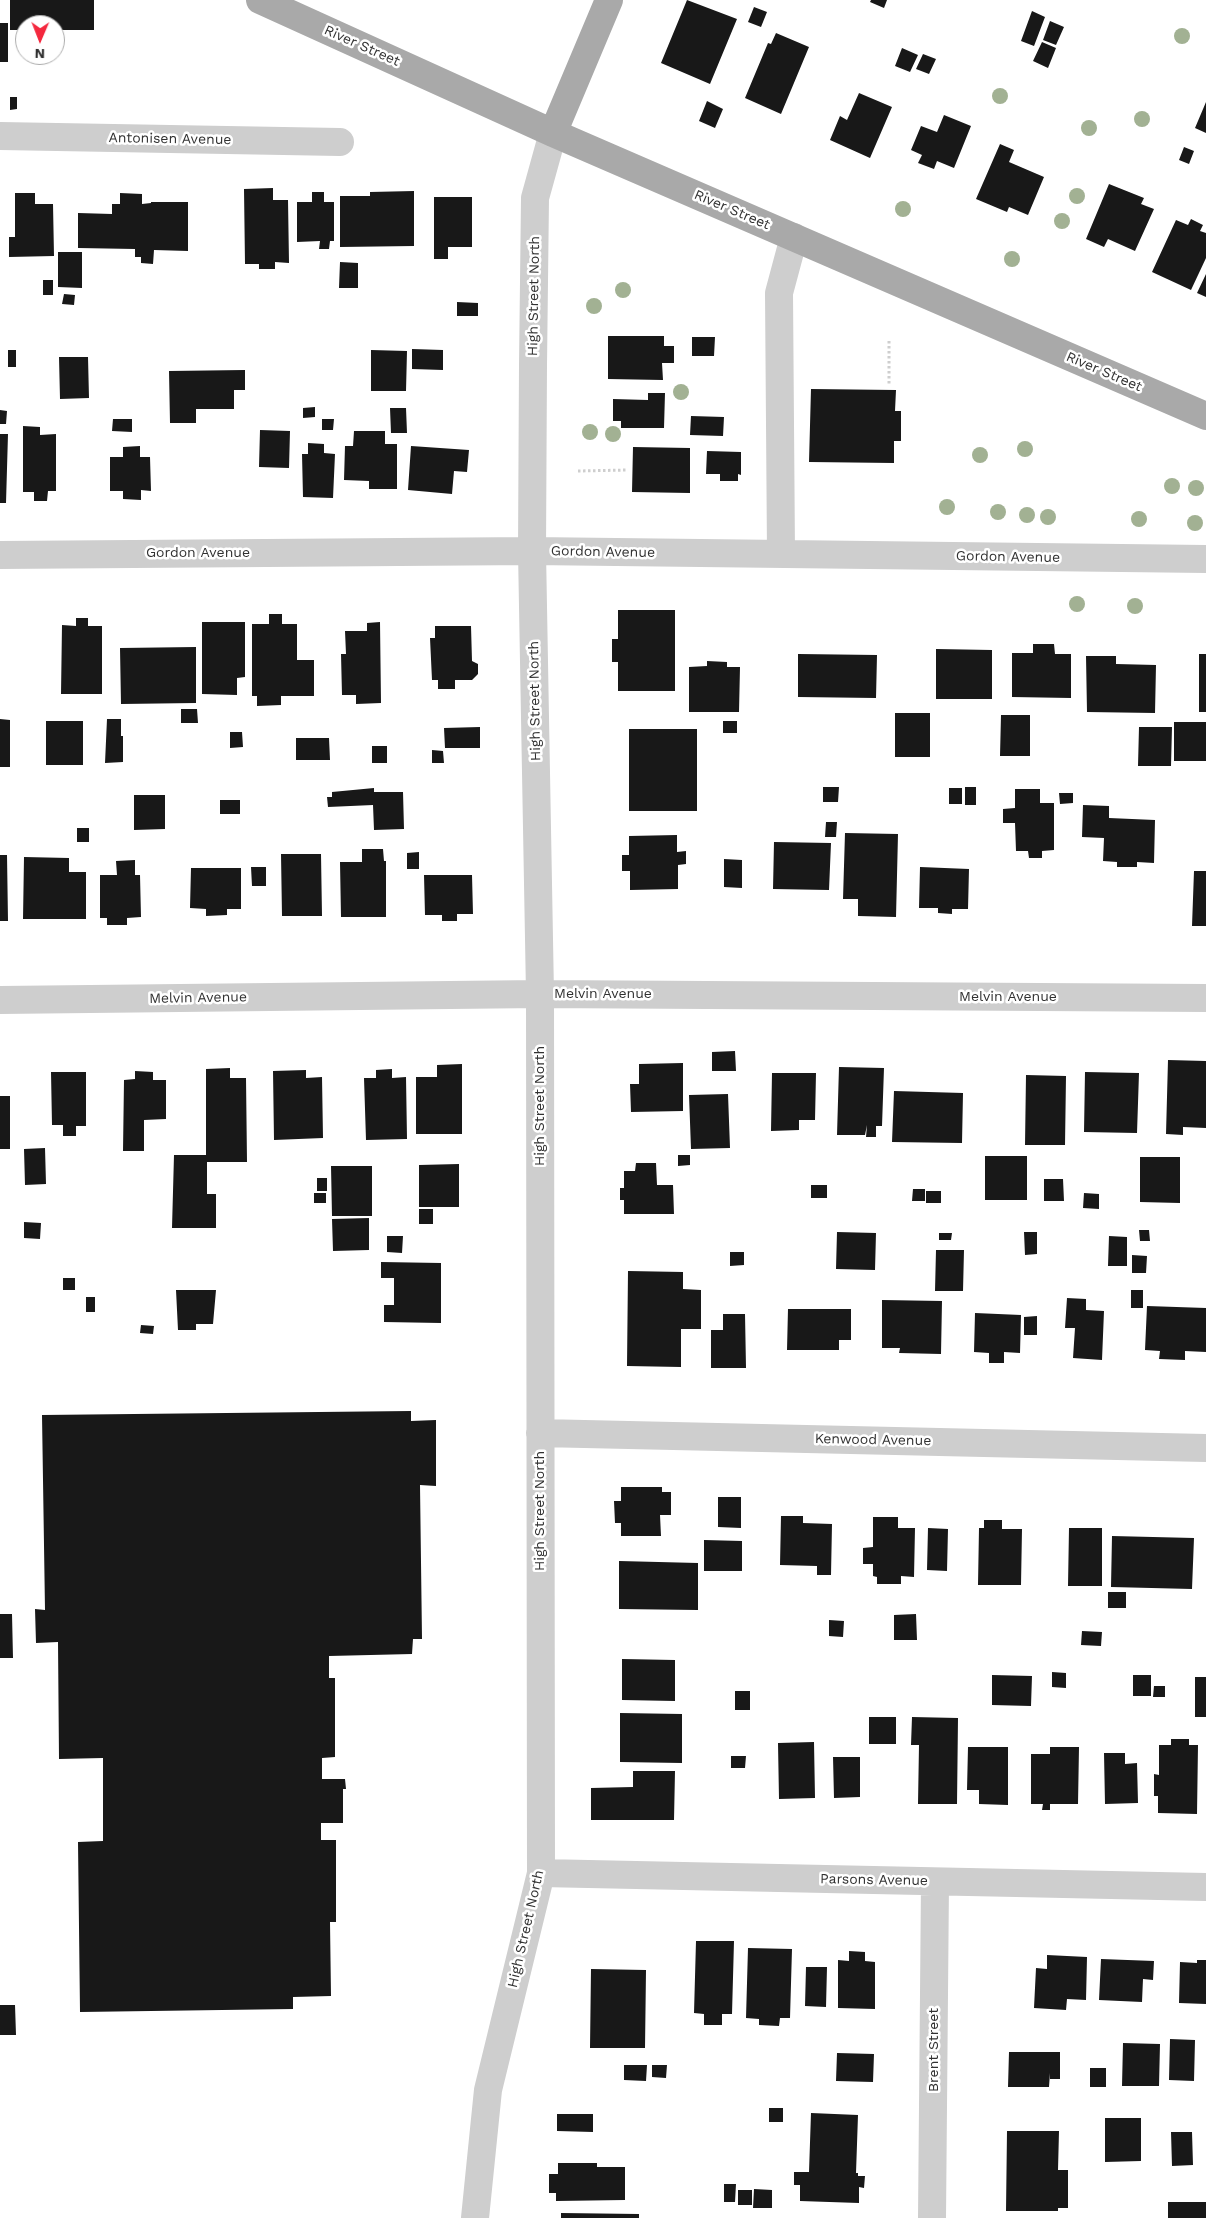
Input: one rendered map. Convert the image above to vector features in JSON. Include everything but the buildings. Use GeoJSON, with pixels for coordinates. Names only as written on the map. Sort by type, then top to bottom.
{"type":"FeatureCollection","features":[{"type":"Feature","properties":{"kind":"main road","name":"River Street"},"geometry":{"type":"LineString","coordinates":[[260,0],[553,133],[1206,416]]}},
{"type":"Feature","properties":{"kind":"main road","name":"High Street North"},"geometry":{"type":"LineString","coordinates":[[553,133],[609,0]]}},
{"type":"Feature","properties":{"kind":"street","name":"High Street North"},"geometry":{"type":"LineString","coordinates":[[476,2218],[488,2090],[541,1873],[540,994],[532,551],[535,198],[553,133]]}},
{"type":"Feature","properties":{"kind":"street","name":"Antonisen Avenue"},"geometry":{"type":"LineString","coordinates":[[0,136],[340,142]]}},
{"type":"Feature","properties":{"kind":"street"},"geometry":{"type":"LineString","coordinates":[[781,554],[779,293],[794,237]]}},
{"type":"Feature","properties":{"kind":"street","name":"Gordon Avenue"},"geometry":{"type":"LineString","coordinates":[[0,555],[532,551],[1206,559]]}},
{"type":"Feature","properties":{"kind":"street","name":"Melvin Avenue"},"geometry":{"type":"LineString","coordinates":[[0,1000],[540,994],[1206,998]]}},
{"type":"Feature","properties":{"kind":"street","name":"Kenwood Avenue"},"geometry":{"type":"LineString","coordinates":[[540,1432],[1206,1448]]}},
{"type":"Feature","properties":{"kind":"street","name":"Parsons Avenue"},"geometry":{"type":"LineString","coordinates":[[541,1873],[1206,1886]]}},
{"type":"Feature","properties":{"kind":"street","name":"Brent Street"},"geometry":{"type":"LineString","coordinates":[[932,2218],[935,1882]]}},
{"type":"Feature","properties":{"kind":"path"},"geometry":{"type":"LineString","coordinates":[[889,341],[889,386]]}},
{"type":"Feature","properties":{"kind":"path"},"geometry":{"type":"LineString","coordinates":[[578,470],[627,470]]}}]}
